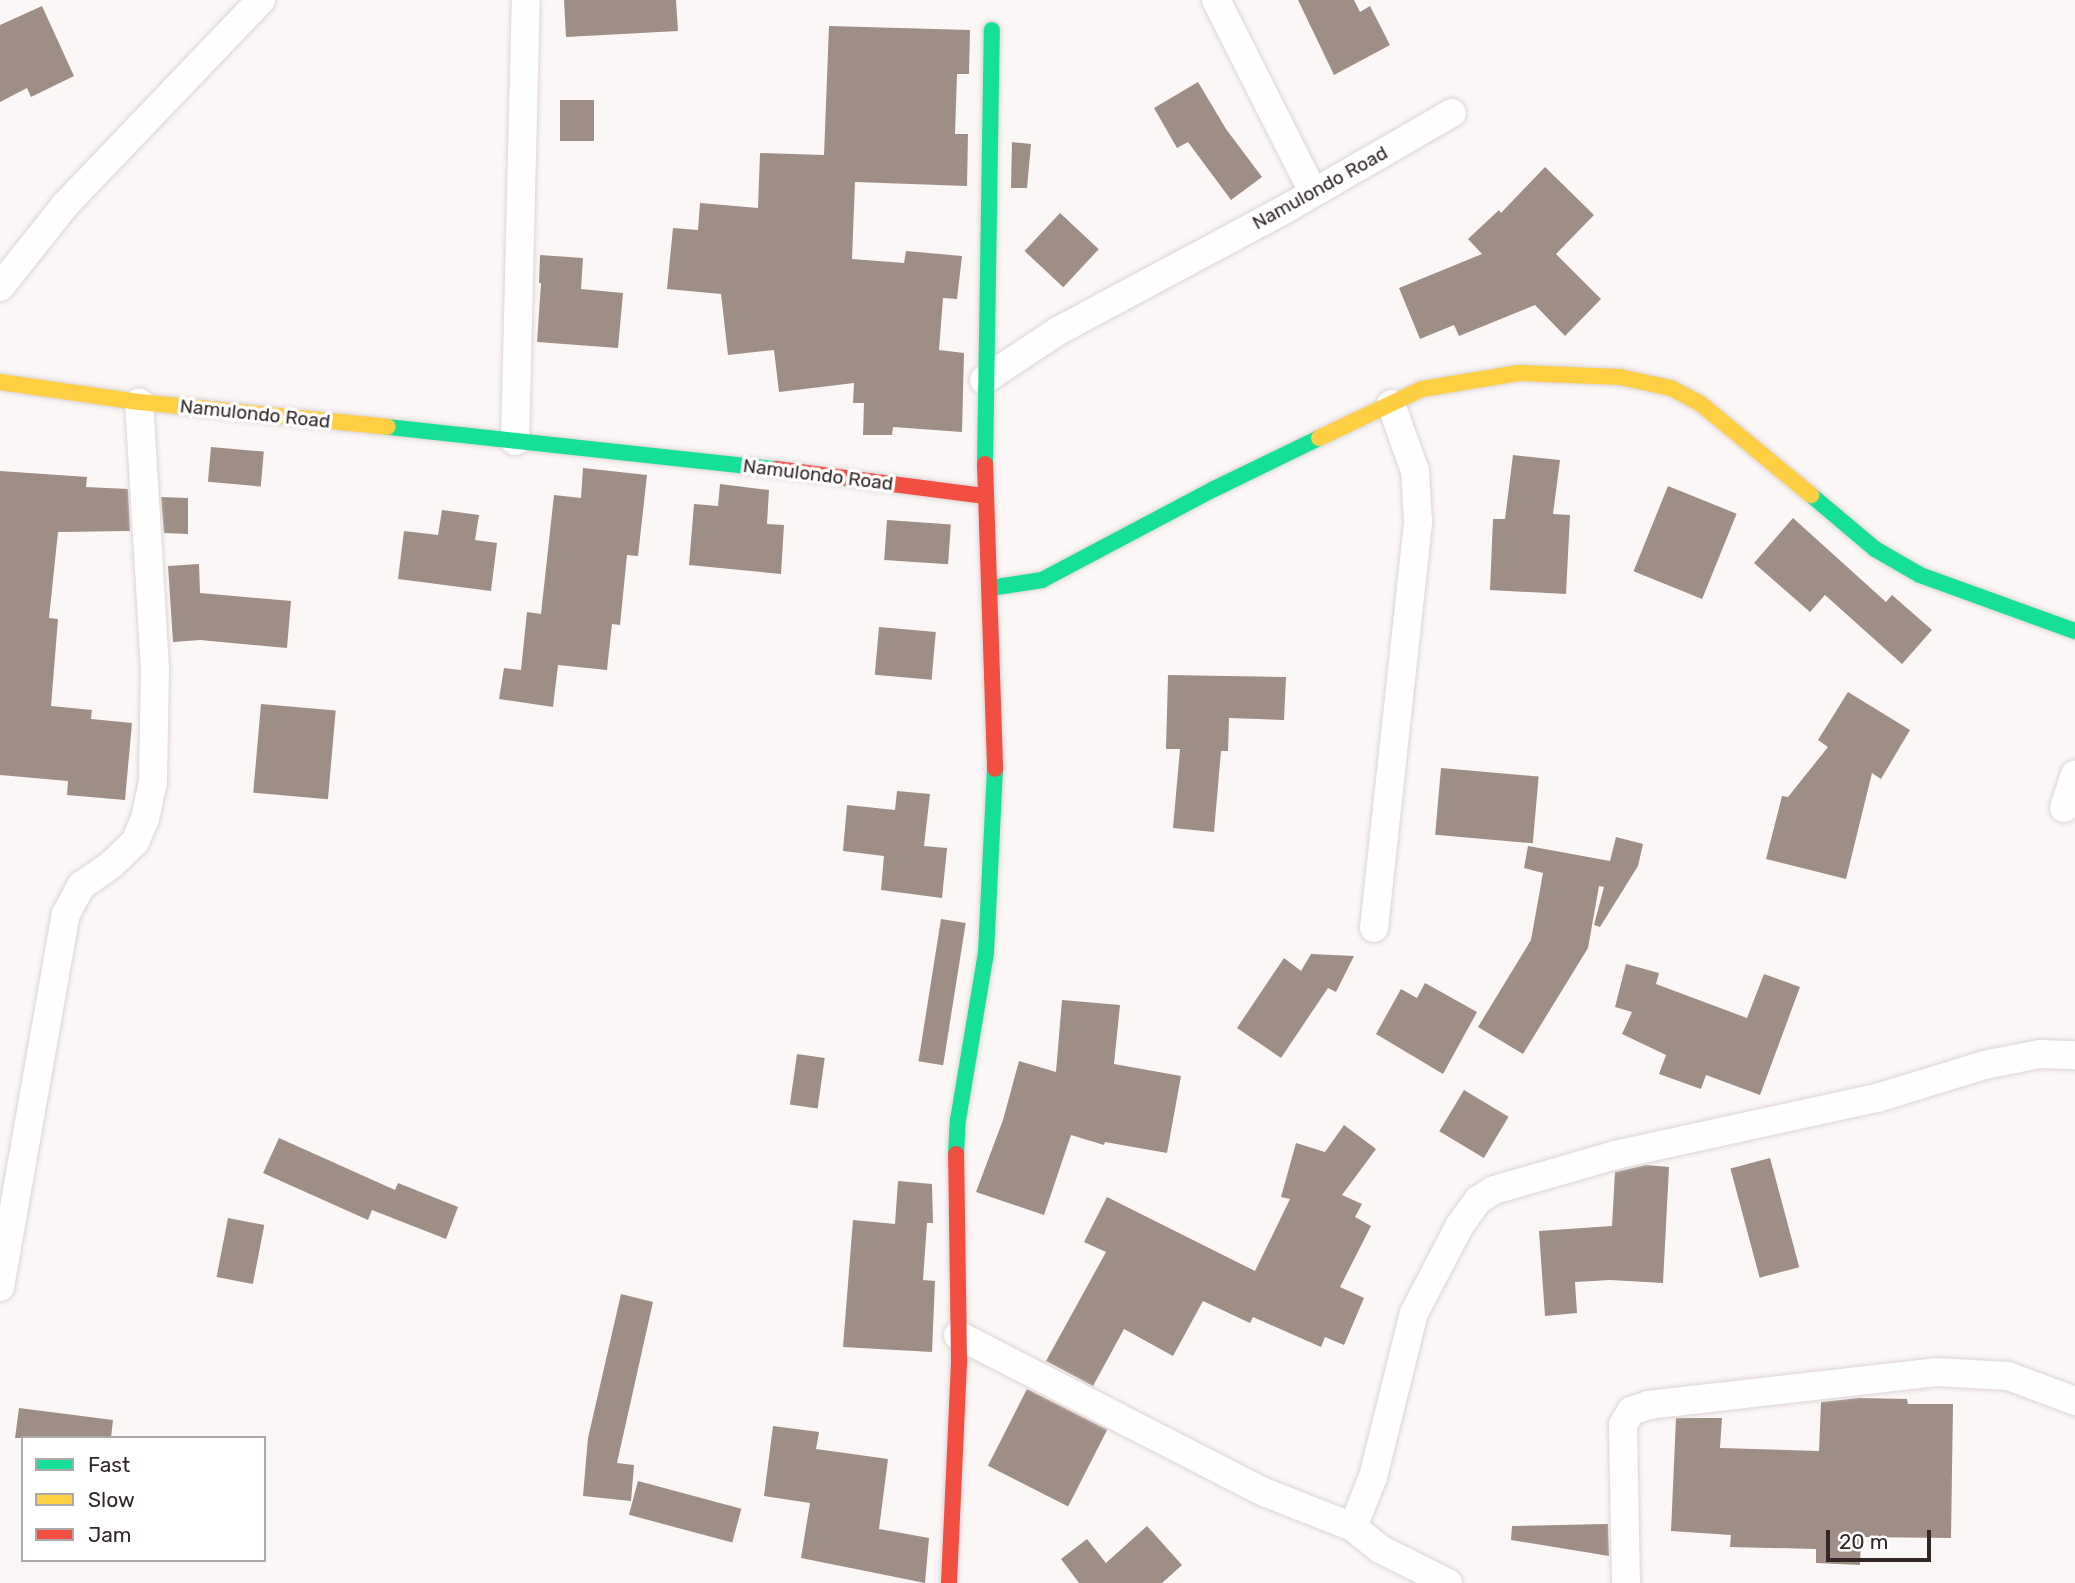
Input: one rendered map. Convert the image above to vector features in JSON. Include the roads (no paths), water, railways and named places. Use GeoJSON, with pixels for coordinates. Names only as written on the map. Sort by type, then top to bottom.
{"type":"FeatureCollection","features":[{"type":"Feature","properties":{"kind":"street"},"geometry":{"type":"LineString","coordinates":[[0,287],[66,204],[261,0]]}},
{"type":"Feature","properties":{"kind":"street"},"geometry":{"type":"LineString","coordinates":[[515,441],[526,0]]}},
{"type":"Feature","properties":{"kind":"street"},"geometry":{"type":"LineString","coordinates":[[1216,0],[1313,192]]}},
{"type":"Feature","properties":{"kind":"street"},"geometry":{"type":"LineString","coordinates":[[949,1583],[957,1452],[958,1335],[954,1176],[958,1120],[986,953],[994,825],[996,726],[985,496],[984,380],[992,30]]}},
{"type":"Feature","properties":{"kind":"street","name":"Namulondo Road"},"geometry":{"type":"LineString","coordinates":[[984,380],[1058,331],[1452,113]]}},
{"type":"Feature","properties":{"kind":"street"},"geometry":{"type":"LineString","coordinates":[[990,588],[1042,580],[1214,489],[1422,389],[1519,373],[1620,377],[1671,388],[1700,404],[1875,549],[1920,575],[1981,598],[2024,610],[2075,631]]}},
{"type":"Feature","properties":{"kind":"street","name":"Namulondo Road"},"geometry":{"type":"LineString","coordinates":[[0,382],[139,402],[669,455],[985,496]]}},
{"type":"Feature","properties":{"kind":"street"},"geometry":{"type":"LineString","coordinates":[[0,1287],[66,914],[81,886],[111,865],[135,842],[145,819],[153,781],[155,669],[139,402]]}},
{"type":"Feature","properties":{"kind":"street"},"geometry":{"type":"LineString","coordinates":[[1374,928],[1418,522],[1415,471],[1391,404]]}},
{"type":"Feature","properties":{"kind":"street"},"geometry":{"type":"LineString","coordinates":[[2064,808],[2075,775]]}},
{"type":"Feature","properties":{"kind":"street"},"geometry":{"type":"LineString","coordinates":[[1353,1527],[1373,1476],[1414,1312],[1461,1225],[1478,1200],[1494,1189],[1615,1155],[1877,1098],[1984,1065],[2040,1054],[2075,1055]]}},
{"type":"Feature","properties":{"kind":"street"},"geometry":{"type":"LineString","coordinates":[[958,1335],[1264,1492],[1353,1527],[1380,1549],[1448,1583]]}},
{"type":"Feature","properties":{"kind":"street"},"geometry":{"type":"LineString","coordinates":[[1626,1583],[1623,1424],[1631,1411],[1648,1405],[1937,1372],[2008,1376],[2075,1401]]}}]}
